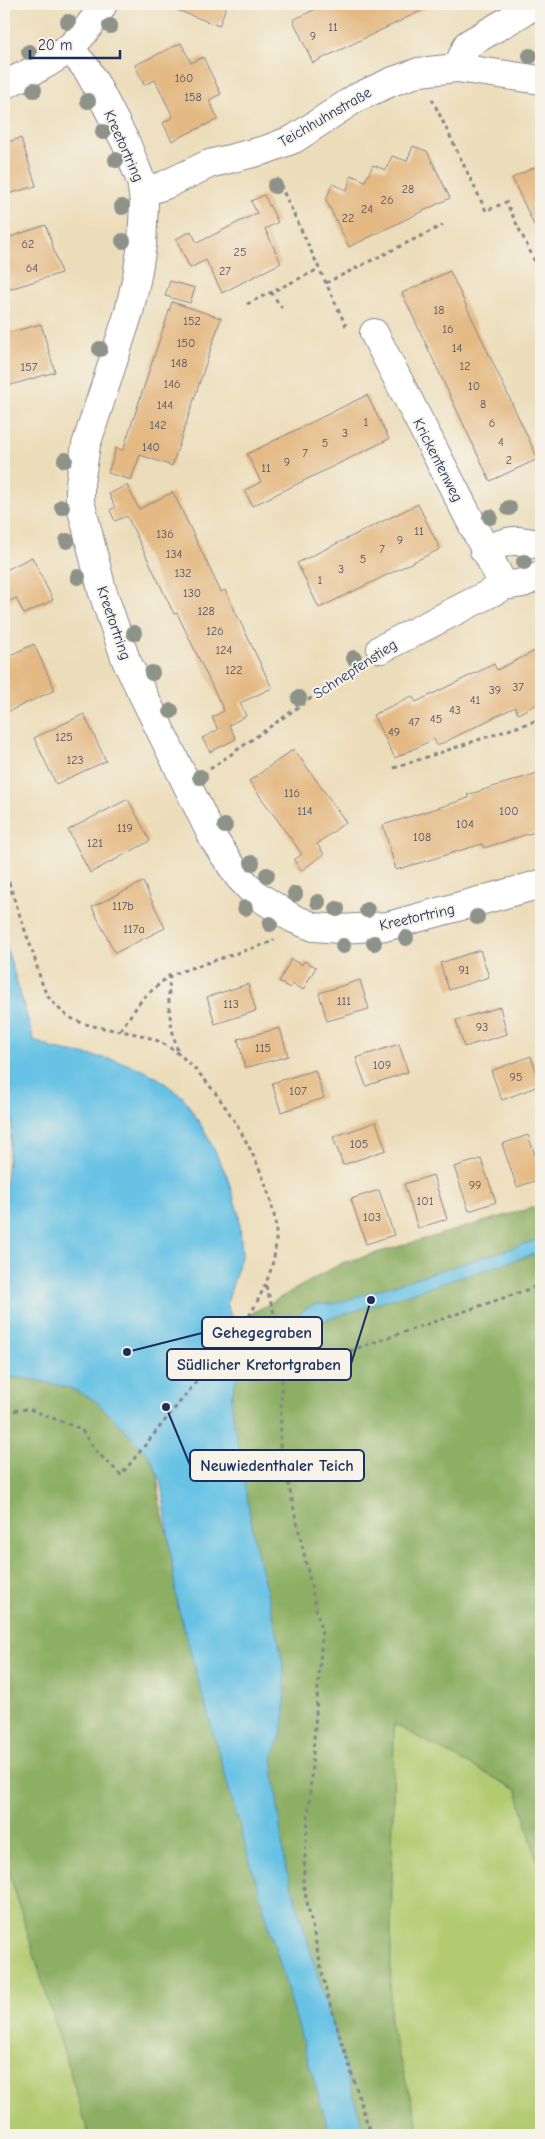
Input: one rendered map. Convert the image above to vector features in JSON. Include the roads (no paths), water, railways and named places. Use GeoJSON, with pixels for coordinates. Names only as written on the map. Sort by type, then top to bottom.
{"type":"FeatureCollection","features":[{"type":"Feature","properties":{"kind":"street"},"geometry":{"type":"LineString","coordinates":[[4,85],[44,66],[69,48],[90,24],[102,4]]}},
{"type":"Feature","properties":{"kind":"street"},"geometry":{"type":"LineString","coordinates":[[457,68],[468,44],[534,10]]}},
{"type":"Feature","properties":{"kind":"street","name":"Kreetortring"},"geometry":{"type":"LineString","coordinates":[[69,48],[87,69],[96,85],[135,164],[144,192],[142,245],[131,303],[82,464],[80,501],[102,590],[126,660],[214,840],[239,877],[255,894],[292,918],[314,927],[341,930],[388,926],[541,884]]}},
{"type":"Feature","properties":{"kind":"street","name":"Teichhuhnstraße"},"geometry":{"type":"LineString","coordinates":[[144,192],[165,185],[209,164],[265,150],[300,136],[339,108],[367,92],[419,72],[433,69],[457,68],[541,80]]}},
{"type":"Feature","properties":{"kind":"street","name":"Krickentenweg"},"geometry":{"type":"LineString","coordinates":[[361,332],[504,586]]}},
{"type":"Feature","properties":{"kind":"street"},"geometry":{"type":"LineString","coordinates":[[484,550],[506,540],[522,540],[541,545]]}},
{"type":"Feature","properties":{"kind":"street","name":"Schnepfenstieg"},"geometry":{"type":"LineString","coordinates":[[382,649],[504,586],[523,583],[541,575]]}},
{"type":"Feature","properties":{"kind":"water"},"geometry":{"type":"Polygon","coordinates":[[[4,939],[34,1040],[54,1049],[115,1060],[139,1068],[158,1078],[183,1097],[207,1135],[227,1176],[239,1215],[242,1254],[227,1303],[231,1316],[253,1332],[265,1331],[295,1318],[308,1307],[316,1304],[333,1304],[541,1239],[541,1252],[300,1328],[274,1340],[263,1346],[246,1361],[235,1383],[231,1399],[256,1547],[282,1658],[285,1710],[281,1735],[272,1758],[284,1861],[365,2135],[330,2135],[228,1786],[177,1603],[160,1479],[150,1457],[93,1399],[70,1388],[31,1379],[10,1377],[4,1371],[4,1196],[12,1126],[10,1079],[4,1057],[4,939]]]}},
{"type":"Feature","properties":{"kind":"place","name":"Südlicher Kretortgraben"},"geometry":{"type":"Point","coordinates":[371,1300]}},
{"type":"Feature","properties":{"kind":"place","name":"Gehegegraben"},"geometry":{"type":"Point","coordinates":[127,1352]}},
{"type":"Feature","properties":{"kind":"place","name":"Neuwiedenthaler Teich"},"geometry":{"type":"Point","coordinates":[166,1407]}}]}
